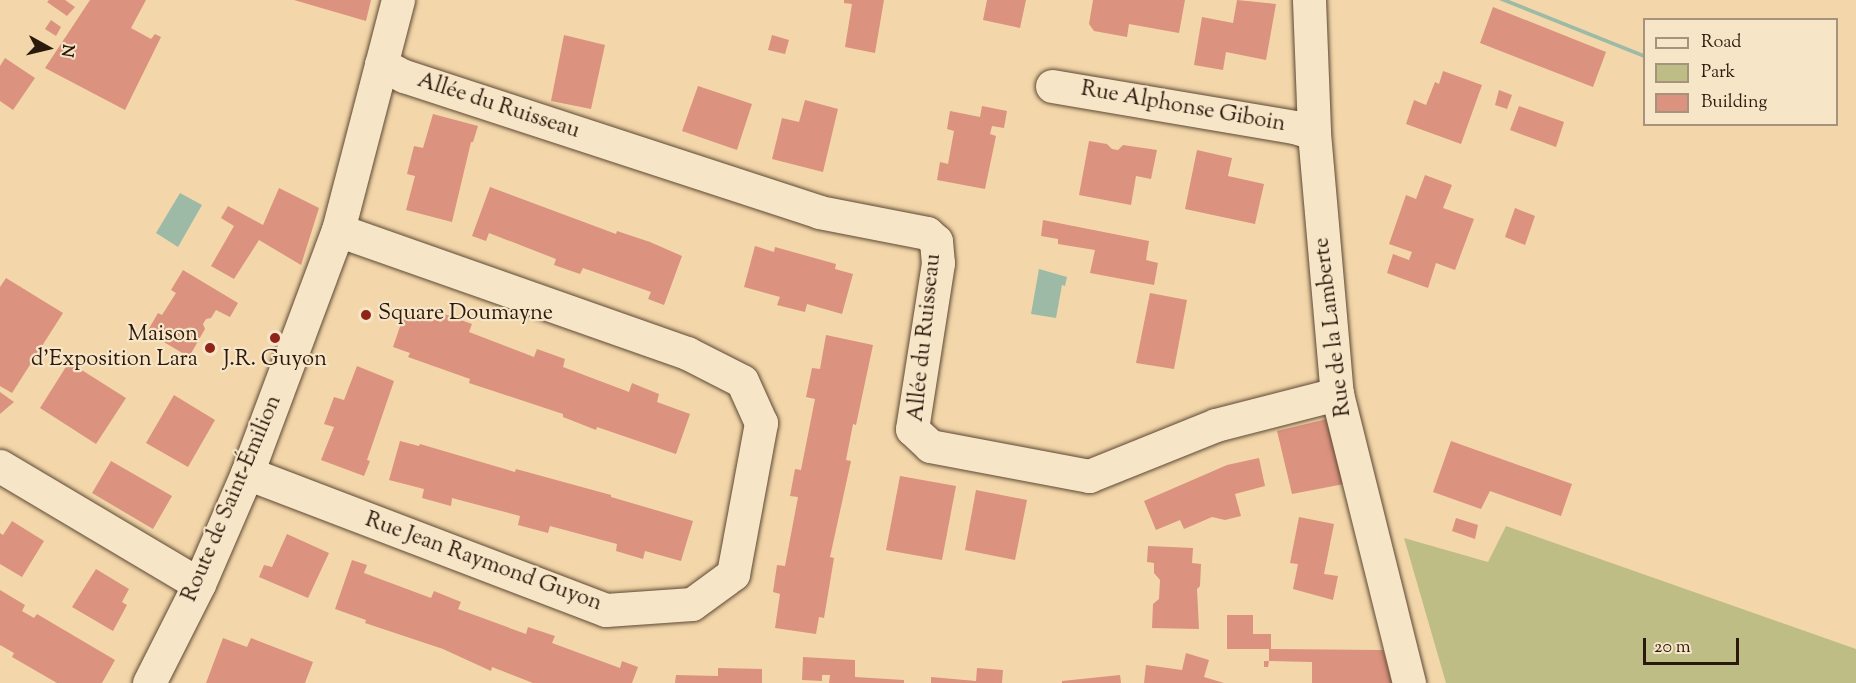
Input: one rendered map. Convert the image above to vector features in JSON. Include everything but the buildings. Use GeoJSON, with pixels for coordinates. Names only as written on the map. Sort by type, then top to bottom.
{"type":"FeatureCollection","features":[{"type":"Feature","properties":{"kind":"street","name":"Route de Saint-Émilion"},"geometry":{"type":"LineString","coordinates":[[149,683],[199,585],[247,473],[338,230],[398,0]]}},
{"type":"Feature","properties":{"kind":"street","name":"Rue de la Lamberte"},"geometry":{"type":"LineString","coordinates":[[1309,0],[1314,133],[1337,394],[1408,683]]}},
{"type":"Feature","properties":{"kind":"street","name":"Allée du Ruisseau"},"geometry":{"type":"LineString","coordinates":[[381,64],[404,76],[819,212],[927,233],[936,241],[938,263],[912,429],[930,446],[1089,476],[1216,425],[1337,394]]}},
{"type":"Feature","properties":{"kind":"street","name":"Rue Alphonse Giboin"},"geometry":{"type":"LineString","coordinates":[[1052,86],[1294,127],[1314,133]]}},
{"type":"Feature","properties":{"kind":"street","name":"Rue Jean Raymond Guyon"},"geometry":{"type":"LineString","coordinates":[[247,473],[606,610],[692,604],[733,574],[761,423],[742,381],[687,353],[338,230]]}},
{"type":"Feature","properties":{"kind":"street"},"geometry":{"type":"LineString","coordinates":[[0,466],[199,585]]}},
{"type":"Feature","properties":{"kind":"green space"},"geometry":{"type":"Polygon","coordinates":[[[1506,526],[1856,649],[1856,683],[1446,683],[1404,538],[1488,562],[1506,526]]]}},
{"type":"Feature","properties":{"kind":"shaded area"},"geometry":{"type":"Polygon","coordinates":[[[1499,0],[1509,0],[1643,54],[1643,58],[1499,0]]]}},
{"type":"Feature","properties":{"kind":"shaded area"},"geometry":{"type":"Polygon","coordinates":[[[180,193],[202,205],[178,247],[156,233],[180,193]]]}},
{"type":"Feature","properties":{"kind":"shaded area"},"geometry":{"type":"Polygon","coordinates":[[[1039,269],[1067,277],[1065,286],[1062,285],[1056,318],[1031,314],[1039,269]]]}},
{"type":"Feature","properties":{"kind":"place","name":"Square Doumayne"},"geometry":{"type":"Point","coordinates":[366,315]}},
{"type":"Feature","properties":{"kind":"place","name":"J.R. Guyon"},"geometry":{"type":"Point","coordinates":[275,338]}},
{"type":"Feature","properties":{"kind":"place","name":"Maison d'Exposition Lara"},"geometry":{"type":"Point","coordinates":[210,348]}}]}
